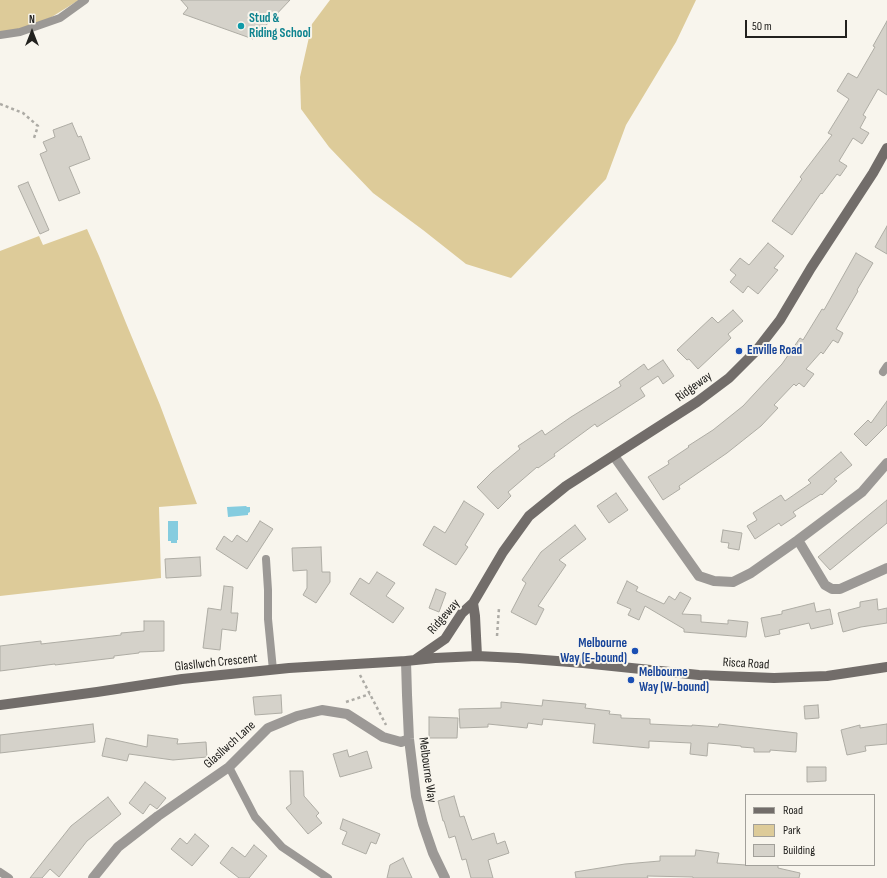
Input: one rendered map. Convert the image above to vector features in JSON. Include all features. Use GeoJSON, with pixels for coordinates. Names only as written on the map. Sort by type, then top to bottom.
{"type":"FeatureCollection","features":[{"type":"Feature","properties":{"kind":"main road","name":"Ridgeway"},"geometry":{"type":"LineString","coordinates":[[410,661],[445,639],[462,613],[473,603],[503,552],[529,516],[566,486],[697,402],[729,378],[756,351],[780,320],[811,268],[873,173],[887,148]]}},
{"type":"Feature","properties":{"kind":"main road","name":"Ridgeway"},"geometry":{"type":"LineString","coordinates":[[473,603],[477,656]]}},
{"type":"Feature","properties":{"kind":"main road","name":"Risca Road"},"geometry":{"type":"LineString","coordinates":[[435,658],[477,656],[518,658],[699,675],[774,678],[827,676],[887,667]]}},
{"type":"Feature","properties":{"kind":"main road","name":"Glasllwch Crescent"},"geometry":{"type":"LineString","coordinates":[[0,706],[182,679],[273,670],[435,658]]}},
{"type":"Feature","properties":{"kind":"street"},"geometry":{"type":"LineString","coordinates":[[614,456],[699,576],[714,581],[733,582],[751,573],[862,492],[887,463]]}},
{"type":"Feature","properties":{"kind":"street"},"geometry":{"type":"LineString","coordinates":[[798,540],[825,585],[832,589],[840,589],[887,568]]}},
{"type":"Feature","properties":{"kind":"street","name":"Melbourne Way"},"geometry":{"type":"LineString","coordinates":[[410,661],[407,695],[409,739],[416,796],[423,824],[445,878]]}},
{"type":"Feature","properties":{"kind":"street","name":"Glasllwch Lane"},"geometry":{"type":"LineString","coordinates":[[93,878],[118,847],[158,816],[229,767],[268,728],[297,716],[322,710],[347,714],[383,737],[401,742],[409,739]]}},
{"type":"Feature","properties":{"kind":"lane"},"geometry":{"type":"LineString","coordinates":[[0,35],[20,32],[60,18],[85,0]]}},
{"type":"Feature","properties":{"kind":"lane"},"geometry":{"type":"LineString","coordinates":[[266,559],[268,619],[273,670]]}},
{"type":"Feature","properties":{"kind":"lane"},"geometry":{"type":"LineString","coordinates":[[229,767],[255,817],[282,847],[328,878]]}},
{"type":"Feature","properties":{"kind":"lane"},"geometry":{"type":"LineString","coordinates":[[0,872],[9,878]]}},
{"type":"Feature","properties":{"kind":"path"},"geometry":{"type":"LineString","coordinates":[[0,104],[23,113],[38,126],[34,138]]}},
{"type":"Feature","properties":{"kind":"path"},"geometry":{"type":"LineString","coordinates":[[497,636],[499,608]]}},
{"type":"Feature","properties":{"kind":"path"},"geometry":{"type":"LineString","coordinates":[[354,664],[394,740]]}},
{"type":"Feature","properties":{"kind":"green space"},"geometry":{"type":"Polygon","coordinates":[[[0,0],[79,0],[50,18],[20,29],[0,32],[0,0]]]}},
{"type":"Feature","properties":{"kind":"green space"},"geometry":{"type":"Polygon","coordinates":[[[330,0],[696,0],[676,42],[626,125],[606,179],[511,278],[466,264],[373,193],[329,147],[301,109],[300,77],[312,24],[330,0]]]}},
{"type":"Feature","properties":{"kind":"green space"},"geometry":{"type":"Polygon","coordinates":[[[87,229],[160,405],[197,504],[159,507],[161,578],[0,596],[0,251],[39,236],[43,245],[87,229]]]}},
{"type":"Feature","properties":{"kind":"water"},"geometry":{"type":"Polygon","coordinates":[[[227,507],[250,507],[250,512],[248,515],[228,517],[227,507]]]}},
{"type":"Feature","properties":{"kind":"water"},"geometry":{"type":"Polygon","coordinates":[[[168,521],[178,521],[177,543],[171,543],[171,541],[168,541],[168,521]]]}},
{"type":"Feature","properties":{"kind":"building","name":"Stud & Riding School"},"geometry":{"type":"Polygon","coordinates":[[[181,0],[290,0],[253,39],[183,14],[188,8],[181,0]]]}},
{"type":"Feature","properties":{"kind":"building"},"geometry":{"type":"Polygon","coordinates":[[[887,21],[887,95],[878,89],[863,115],[866,117],[860,128],[869,133],[862,144],[853,138],[839,161],[847,166],[840,176],[837,174],[822,194],[821,193],[792,235],[772,221],[802,179],[800,177],[832,135],[828,133],[849,99],[837,91],[848,73],[857,78],[875,47],[873,46],[887,21]]]}},
{"type":"Feature","properties":{"kind":"building"},"geometry":{"type":"Polygon","coordinates":[[[72,123],[78,137],[81,136],[90,159],[69,167],[80,193],[59,201],[40,154],[47,151],[43,142],[55,137],[53,130],[72,123]]]}},
{"type":"Feature","properties":{"kind":"building"},"geometry":{"type":"Polygon","coordinates":[[[28,182],[49,230],[40,234],[18,186],[28,182]]]}},
{"type":"Feature","properties":{"kind":"building"},"geometry":{"type":"Polygon","coordinates":[[[887,226],[887,254],[875,247],[887,226]]]}},
{"type":"Feature","properties":{"kind":"building"},"geometry":{"type":"Polygon","coordinates":[[[768,243],[784,256],[774,268],[778,270],[758,294],[748,286],[743,293],[730,282],[736,275],[730,270],[740,258],[749,265],[768,243]]]}},
{"type":"Feature","properties":{"kind":"building"},"geometry":{"type":"Polygon","coordinates":[[[856,253],[873,263],[836,329],[843,333],[838,343],[833,340],[823,354],[821,352],[806,369],[814,374],[804,387],[799,383],[796,386],[794,384],[774,405],[778,408],[761,426],[727,453],[679,486],[680,489],[663,500],[648,477],[669,464],[668,461],[713,430],[743,406],[782,364],[800,338],[803,340],[822,309],[824,310],[856,253]]]}},
{"type":"Feature","properties":{"kind":"building"},"geometry":{"type":"Polygon","coordinates":[[[733,310],[743,321],[728,334],[731,338],[698,369],[689,359],[687,360],[677,350],[712,317],[718,323],[733,310]]]}},
{"type":"Feature","properties":{"kind":"building"},"geometry":{"type":"Polygon","coordinates":[[[663,360],[674,376],[663,384],[658,376],[640,388],[645,396],[597,427],[595,424],[554,454],[555,456],[538,468],[537,467],[508,492],[511,496],[498,509],[477,487],[492,472],[520,449],[518,446],[542,430],[545,435],[621,386],[619,382],[644,364],[648,370],[663,360]]]}},
{"type":"Feature","properties":{"kind":"building"},"geometry":{"type":"Polygon","coordinates":[[[887,401],[887,425],[866,446],[854,434],[868,420],[871,423],[887,401]]]}},
{"type":"Feature","properties":{"kind":"building"},"geometry":{"type":"Polygon","coordinates":[[[841,452],[852,465],[834,479],[837,481],[822,495],[821,494],[793,512],[796,516],[781,526],[779,523],[755,539],[747,526],[757,520],[753,513],[781,495],[785,501],[811,483],[808,480],[841,452]]]}},
{"type":"Feature","properties":{"kind":"building"},"geometry":{"type":"Polygon","coordinates":[[[616,493],[628,510],[609,523],[597,506],[616,493]]]}},
{"type":"Feature","properties":{"kind":"building"},"geometry":{"type":"Polygon","coordinates":[[[887,500],[887,523],[830,570],[818,557],[887,500]]]}},
{"type":"Feature","properties":{"kind":"building"},"geometry":{"type":"Polygon","coordinates":[[[464,501],[484,514],[465,545],[468,547],[456,565],[423,545],[434,526],[445,533],[464,501]]]}},
{"type":"Feature","properties":{"kind":"building"},"geometry":{"type":"Polygon","coordinates":[[[260,521],[273,529],[247,569],[216,549],[224,536],[232,542],[237,535],[247,542],[260,521]]]}},
{"type":"Feature","properties":{"kind":"building"},"geometry":{"type":"Polygon","coordinates":[[[575,525],[586,539],[559,560],[566,565],[538,606],[544,609],[536,625],[511,612],[526,583],[522,580],[541,552],[575,525]]]}},
{"type":"Feature","properties":{"kind":"building"},"geometry":{"type":"Polygon","coordinates":[[[723,530],[742,533],[739,550],[728,548],[729,543],[721,542],[723,530]]]}},
{"type":"Feature","properties":{"kind":"building"},"geometry":{"type":"Polygon","coordinates":[[[321,547],[322,572],[330,572],[330,582],[316,603],[303,595],[307,588],[307,570],[293,571],[292,548],[321,547]]]}},
{"type":"Feature","properties":{"kind":"building"},"geometry":{"type":"Polygon","coordinates":[[[200,557],[201,576],[166,578],[165,559],[200,557]]]}},
{"type":"Feature","properties":{"kind":"building"},"geometry":{"type":"Polygon","coordinates":[[[377,572],[395,583],[386,596],[404,608],[393,623],[350,594],[360,578],[369,584],[377,572]]]}},
{"type":"Feature","properties":{"kind":"building"},"geometry":{"type":"Polygon","coordinates":[[[627,581],[638,587],[636,591],[664,604],[669,596],[675,600],[680,592],[691,598],[682,614],[701,615],[701,622],[728,624],[728,620],[748,622],[746,637],[684,632],[684,629],[645,606],[639,620],[628,615],[631,609],[617,603],[627,581]]]}},
{"type":"Feature","properties":{"kind":"building"},"geometry":{"type":"Polygon","coordinates":[[[224,586],[233,587],[231,613],[238,613],[236,631],[222,629],[220,650],[203,648],[208,608],[221,610],[224,586]]]}},
{"type":"Feature","properties":{"kind":"building"},"geometry":{"type":"Polygon","coordinates":[[[436,589],[446,593],[439,612],[429,608],[436,589]]]}},
{"type":"Feature","properties":{"kind":"building"},"geometry":{"type":"Polygon","coordinates":[[[877,599],[878,610],[887,608],[887,623],[861,627],[843,632],[838,613],[860,607],[860,602],[877,599]]]}},
{"type":"Feature","properties":{"kind":"building"},"geometry":{"type":"Polygon","coordinates":[[[814,603],[816,612],[830,609],[833,624],[811,629],[809,623],[779,630],[780,634],[765,637],[761,618],[782,614],[782,611],[814,603]]]}},
{"type":"Feature","properties":{"kind":"building"},"geometry":{"type":"Polygon","coordinates":[[[144,621],[164,621],[164,651],[139,652],[114,656],[114,658],[0,671],[0,646],[41,641],[41,644],[121,635],[121,633],[144,631],[144,621]]]}},
{"type":"Feature","properties":{"kind":"building"},"geometry":{"type":"Polygon","coordinates":[[[281,695],[282,713],[255,715],[253,697],[281,695]]]}},
{"type":"Feature","properties":{"kind":"building"},"geometry":{"type":"Polygon","coordinates":[[[543,700],[586,704],[585,708],[610,711],[609,714],[621,715],[621,718],[650,719],[650,724],[718,727],[719,724],[797,733],[796,752],[770,750],[770,752],[754,752],[754,748],[708,743],[707,756],[690,754],[691,743],[649,741],[649,748],[593,743],[595,724],[543,719],[542,725],[528,723],[527,728],[488,724],[488,727],[460,728],[459,709],[501,708],[501,702],[542,706],[543,700]]]}},
{"type":"Feature","properties":{"kind":"building"},"geometry":{"type":"Polygon","coordinates":[[[818,705],[819,718],[805,719],[804,706],[818,705]]]}},
{"type":"Feature","properties":{"kind":"building"},"geometry":{"type":"Polygon","coordinates":[[[429,717],[458,718],[457,738],[429,738],[429,717]]]}},
{"type":"Feature","properties":{"kind":"building"},"geometry":{"type":"Polygon","coordinates":[[[93,724],[95,742],[0,753],[0,735],[93,724]]]}},
{"type":"Feature","properties":{"kind":"building"},"geometry":{"type":"Polygon","coordinates":[[[887,724],[887,744],[865,746],[866,751],[847,755],[841,730],[860,725],[860,728],[887,724]]]}},
{"type":"Feature","properties":{"kind":"building"},"geometry":{"type":"Polygon","coordinates":[[[148,735],[178,739],[177,744],[206,742],[207,757],[173,760],[129,754],[127,761],[102,756],[106,738],[147,747],[148,735]]]}},
{"type":"Feature","properties":{"kind":"building"},"geometry":{"type":"Polygon","coordinates":[[[347,750],[349,757],[367,751],[372,768],[340,777],[333,754],[347,750]]]}},
{"type":"Feature","properties":{"kind":"building"},"geometry":{"type":"Polygon","coordinates":[[[807,767],[826,767],[826,781],[807,782],[807,767]]]}},
{"type":"Feature","properties":{"kind":"building"},"geometry":{"type":"Polygon","coordinates":[[[290,771],[303,771],[304,796],[319,813],[316,816],[322,823],[308,834],[286,808],[291,804],[290,771]]]}},
{"type":"Feature","properties":{"kind":"building"},"geometry":{"type":"Polygon","coordinates":[[[145,782],[166,798],[157,809],[150,804],[143,814],[129,803],[145,782]]]}},
{"type":"Feature","properties":{"kind":"building"},"geometry":{"type":"Polygon","coordinates":[[[454,796],[460,817],[464,816],[472,840],[494,833],[497,844],[505,841],[509,853],[488,860],[493,878],[471,878],[466,859],[462,860],[455,836],[449,838],[438,801],[454,796]]]}},
{"type":"Feature","properties":{"kind":"building"},"geometry":{"type":"Polygon","coordinates":[[[108,797],[121,814],[87,841],[59,877],[50,869],[42,878],[30,878],[71,826],[108,797]]]}},
{"type":"Feature","properties":{"kind":"building"},"geometry":{"type":"Polygon","coordinates":[[[343,819],[380,834],[376,844],[371,842],[366,854],[342,844],[347,832],[340,829],[343,819]]]}},
{"type":"Feature","properties":{"kind":"building"},"geometry":{"type":"Polygon","coordinates":[[[195,834],[209,846],[192,866],[171,849],[180,838],[187,844],[195,834]]]}},
{"type":"Feature","properties":{"kind":"building"},"geometry":{"type":"Polygon","coordinates":[[[254,845],[267,856],[249,878],[239,878],[220,863],[232,847],[245,857],[254,845]]]}},
{"type":"Feature","properties":{"kind":"building"},"geometry":{"type":"Polygon","coordinates":[[[696,850],[719,853],[717,863],[745,866],[778,866],[778,868],[800,873],[799,878],[693,878],[647,876],[648,878],[576,878],[575,872],[625,864],[660,861],[660,856],[695,856],[696,850]]]}},
{"type":"Feature","properties":{"kind":"building"},"geometry":{"type":"Polygon","coordinates":[[[403,858],[412,878],[387,878],[390,865],[403,858]]]}},
{"type":"Feature","properties":{"kind":"place","name":"Stud & Riding School"},"geometry":{"type":"Point","coordinates":[241,26]}},
{"type":"Feature","properties":{"kind":"place","name":"Enville Road"},"geometry":{"type":"Point","coordinates":[739,351]}},
{"type":"Feature","properties":{"kind":"place","name":"Melbourne Way (E-bound)"},"geometry":{"type":"Point","coordinates":[635,651]}},
{"type":"Feature","properties":{"kind":"place","name":"Melbourne Way (W-bound)"},"geometry":{"type":"Point","coordinates":[631,680]}}]}
